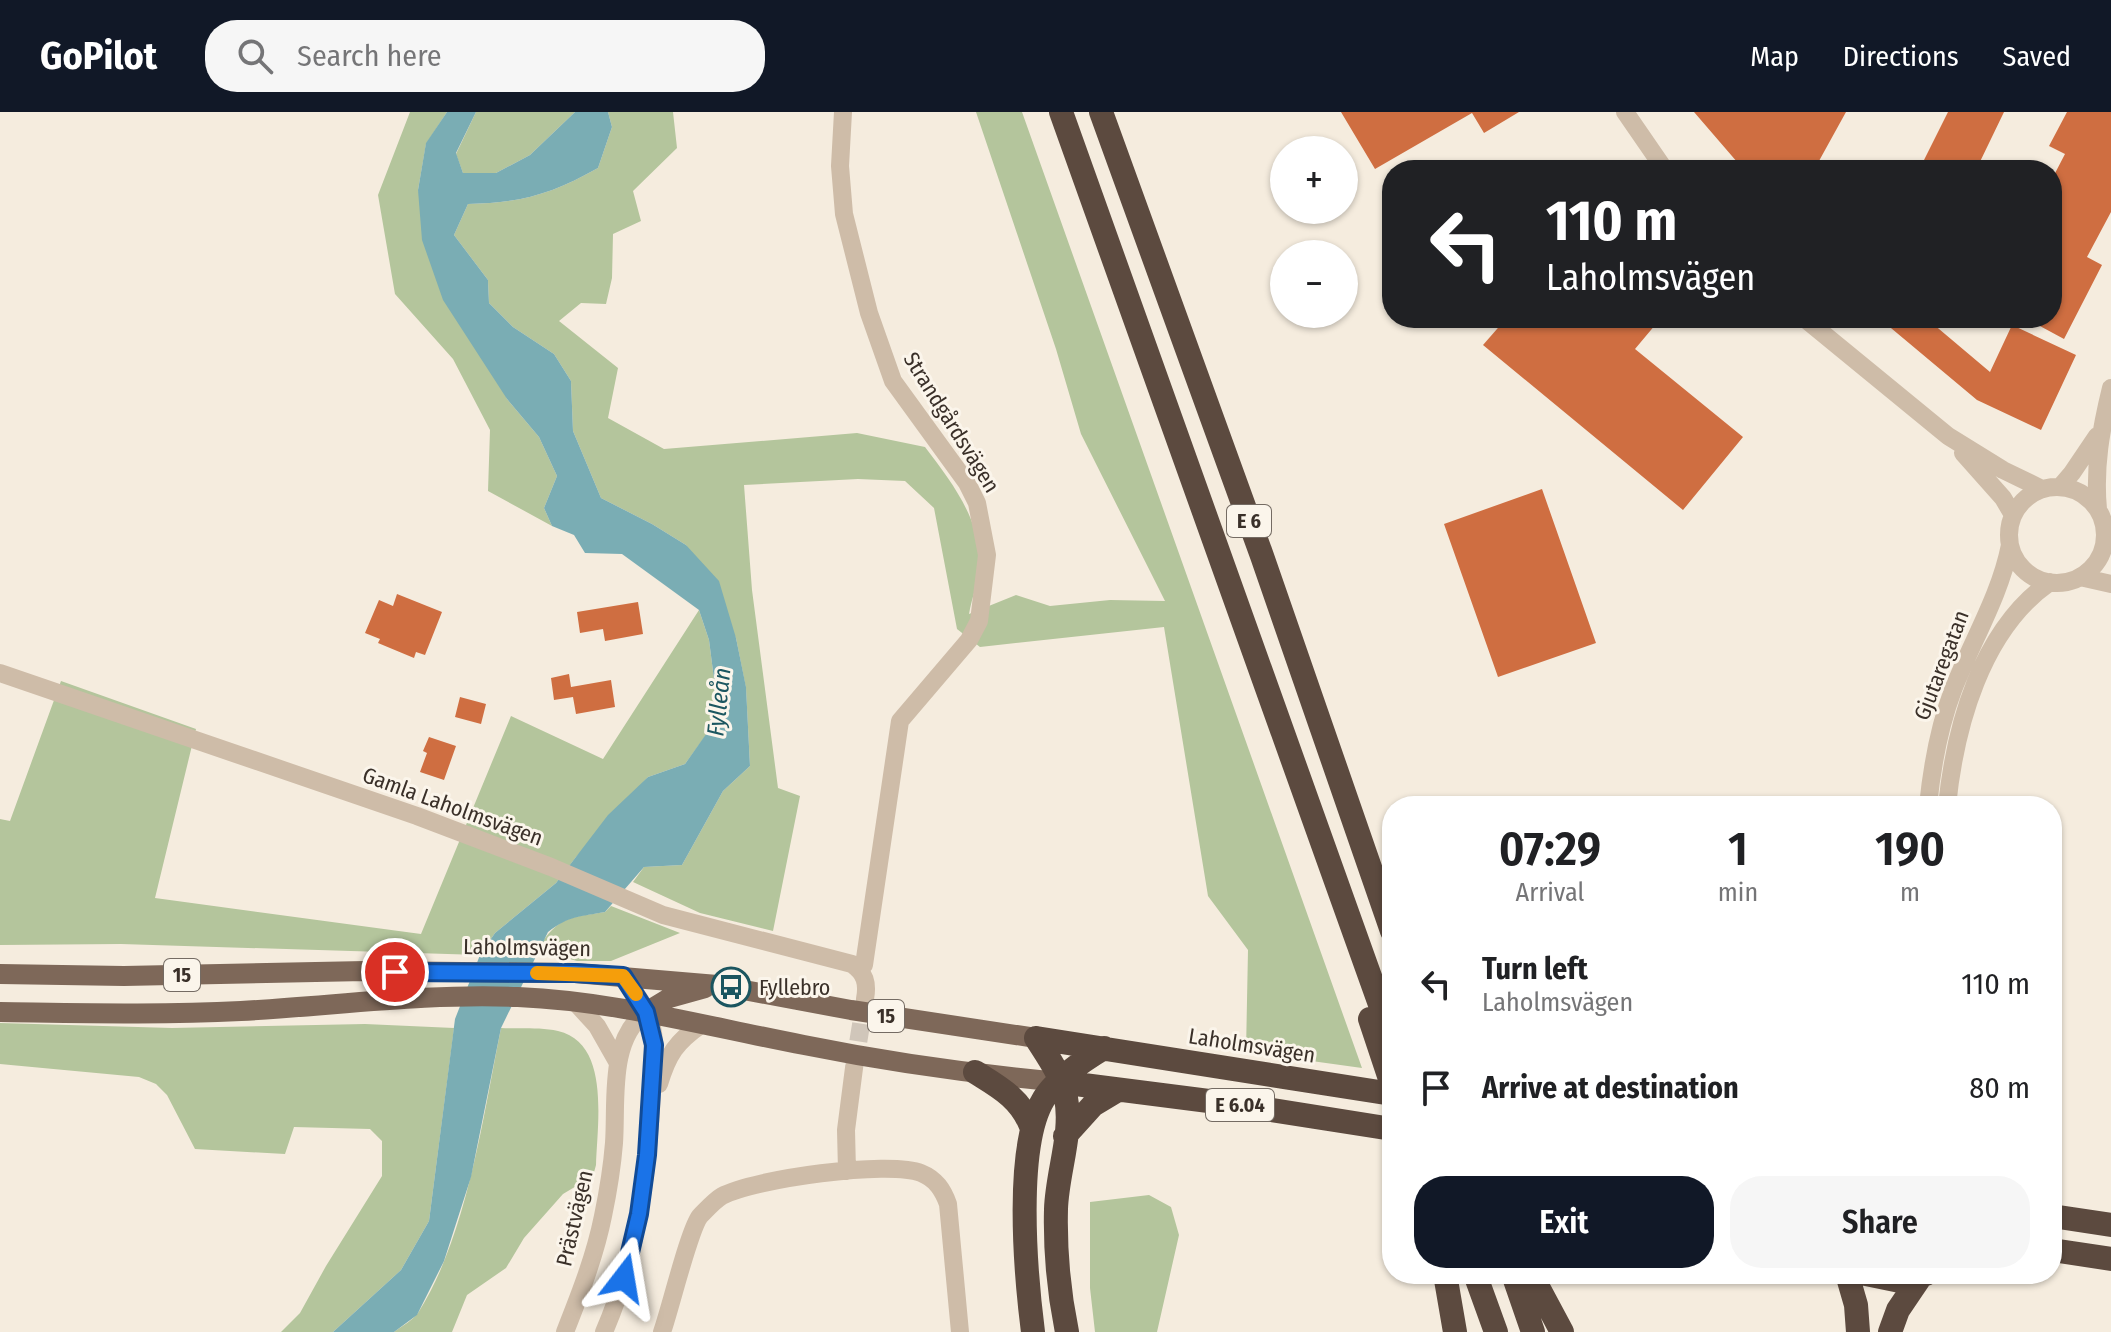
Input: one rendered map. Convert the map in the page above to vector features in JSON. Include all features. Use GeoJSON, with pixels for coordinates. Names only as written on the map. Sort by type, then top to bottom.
{"type":"FeatureCollection","features":[{"type":"Feature","properties":{"kind":"highway","name":"E 6"},"geometry":{"type":"LineString","coordinates":[[1061,112],[1382,1010]]}},
{"type":"Feature","properties":{"kind":"highway","name":"E 6"},"geometry":{"type":"LineString","coordinates":[[1101,112],[1262,556],[1382,902]]}},
{"type":"Feature","properties":{"kind":"highway"},"geometry":{"type":"LineString","coordinates":[[1344,902],[1342,938],[1382,1056]]}},
{"type":"Feature","properties":{"kind":"highway"},"geometry":{"type":"LineString","coordinates":[[1036,1038],[1053,1063],[1067,1108],[1056,1208],[1067,1332]]}},
{"type":"Feature","properties":{"kind":"highway","name":"Laholmsvägen"},"geometry":{"type":"LineString","coordinates":[[1036,1038],[1382,1092]]}},
{"type":"Feature","properties":{"kind":"highway"},"geometry":{"type":"LineString","coordinates":[[1033,1332],[1024,1259],[1031,1126],[1047,1093],[1077,1065],[1104,1048]]}},
{"type":"Feature","properties":{"kind":"highway"},"geometry":{"type":"LineString","coordinates":[[975,1072],[1017,1101],[1031,1126]]}},
{"type":"Feature","properties":{"kind":"highway","name":"E 6.04"},"geometry":{"type":"LineString","coordinates":[[1060,1082],[1382,1127]]}},
{"type":"Feature","properties":{"kind":"highway"},"geometry":{"type":"LineString","coordinates":[[1065,1136],[1093,1105],[1118,1090]]}},
{"type":"Feature","properties":{"kind":"highway"},"geometry":{"type":"LineString","coordinates":[[2062,1218],[2111,1225]]}},
{"type":"Feature","properties":{"kind":"highway"},"geometry":{"type":"LineString","coordinates":[[2062,1252],[2111,1259]]}},
{"type":"Feature","properties":{"kind":"highway"},"geometry":{"type":"LineString","coordinates":[[1447,1284],[1455,1332]]}},
{"type":"Feature","properties":{"kind":"highway"},"geometry":{"type":"LineString","coordinates":[[1479,1284],[1496,1332]]}},
{"type":"Feature","properties":{"kind":"highway"},"geometry":{"type":"LineString","coordinates":[[1516,1284],[1533,1332]]}},
{"type":"Feature","properties":{"kind":"highway"},"geometry":{"type":"LineString","coordinates":[[1536,1284],[1562,1332]]}},
{"type":"Feature","properties":{"kind":"highway"},"geometry":{"type":"LineString","coordinates":[[1850,1284],[1856,1305],[1858,1332]]}},
{"type":"Feature","properties":{"kind":"highway"},"geometry":{"type":"LineString","coordinates":[[1890,1332],[1898,1310],[1917,1284]]}},
{"type":"Feature","properties":{"kind":"main road","name":"Laholmsvägen"},"geometry":{"type":"LineString","coordinates":[[0,974],[575,973],[717,985],[851,1010],[1036,1038]]}},
{"type":"Feature","properties":{"kind":"main road","name":"Laholmsvägen"},"geometry":{"type":"LineString","coordinates":[[646,1012],[669,998],[717,985]]}},
{"type":"Feature","properties":{"kind":"main road","name":"15"},"geometry":{"type":"LineString","coordinates":[[0,1012],[123,1014],[241,1011],[357,1001],[518,997],[646,1012],[845,1053],[1060,1082]]}},
{"type":"Feature","properties":{"kind":"street","name":"Strandgårdsvägen"},"geometry":{"type":"LineString","coordinates":[[843,112],[840,166],[844,214],[872,324],[893,381],[967,483],[977,503],[987,555],[979,621],[969,640],[900,721],[864,965],[860,969]]}},
{"type":"Feature","properties":{"kind":"street"},"geometry":{"type":"LineString","coordinates":[[1625,112],[1658,160]]}},
{"type":"Feature","properties":{"kind":"street"},"geometry":{"type":"LineString","coordinates":[[1816,328],[1948,436],[2003,470],[2051,488],[2074,490],[2088,498],[2098,509]]}},
{"type":"Feature","properties":{"kind":"street"},"geometry":{"type":"LineString","coordinates":[[2100,431],[2078,465],[2051,488],[2020,504],[2013,515],[2009,530],[2010,545],[2024,570],[2036,578],[2050,582],[2071,581],[2080,577],[2092,568],[2108,546],[2098,509],[2096,486],[2100,431],[2111,388]]}},
{"type":"Feature","properties":{"kind":"street"},"geometry":{"type":"LineString","coordinates":[[1948,436],[2003,498],[2013,515]]}},
{"type":"Feature","properties":{"kind":"street","name":"Gjutaregatan"},"geometry":{"type":"LineString","coordinates":[[1929,796],[1935,750],[1948,705],[2005,570],[2010,545]]}},
{"type":"Feature","properties":{"kind":"street"},"geometry":{"type":"LineString","coordinates":[[2080,577],[2111,584]]}},
{"type":"Feature","properties":{"kind":"street","name":"Gjutaregatan"},"geometry":{"type":"LineString","coordinates":[[1949,796],[1961,728],[1983,668],[2009,620],[2025,601],[2050,582]]}},
{"type":"Feature","properties":{"kind":"street","name":"Gamla Laholmsvägen"},"geometry":{"type":"LineString","coordinates":[[0,673],[417,816],[551,867],[635,904],[708,928],[838,959],[860,969]]}},
{"type":"Feature","properties":{"kind":"street"},"geometry":{"type":"LineString","coordinates":[[860,969],[865,978],[865,999]]}},
{"type":"Feature","properties":{"kind":"street"},"geometry":{"type":"LineString","coordinates":[[604,1332],[630,1259],[639,1214],[651,1110],[654,1045],[646,1012],[623,976]]}},
{"type":"Feature","properties":{"kind":"street"},"geometry":{"type":"LineString","coordinates":[[575,1002],[597,1026],[618,1063]]}},
{"type":"Feature","properties":{"kind":"street","name":"Prästvägen"},"geometry":{"type":"LineString","coordinates":[[565,1332],[579,1298],[603,1219],[614,1148],[618,1063],[629,1028],[646,1012]]}},
{"type":"Feature","properties":{"kind":"street"},"geometry":{"type":"LineString","coordinates":[[651,1110],[672,1052],[679,1041],[702,1024]]}},
{"type":"Feature","properties":{"kind":"street"},"geometry":{"type":"LineString","coordinates":[[847,1171],[846,1130],[854,1068]]}},
{"type":"Feature","properties":{"kind":"street"},"geometry":{"type":"LineString","coordinates":[[662,1332],[697,1219],[721,1196],[750,1186],[847,1171],[913,1171],[941,1187],[948,1204],[960,1332]]}},
{"type":"Feature","properties":{"kind":"green space"},"geometry":{"type":"Polygon","coordinates":[[[410,112],[447,112],[426,144],[418,190],[507,399],[539,437],[557,476],[544,508],[552,526],[488,491],[490,430],[453,359],[395,294],[378,195],[410,112]]]}},
{"type":"Feature","properties":{"kind":"green space"},"geometry":{"type":"Polygon","coordinates":[[[476,112],[575,112],[530,155],[496,173],[463,173],[456,154],[476,112]]]}},
{"type":"Feature","properties":{"kind":"green space"},"geometry":{"type":"Polygon","coordinates":[[[608,112],[673,112],[677,148],[633,191],[641,221],[613,234],[612,278],[606,304],[581,303],[559,321],[618,368],[608,418],[664,449],[857,433],[925,447],[961,498],[978,542],[979,572],[969,614],[1016,595],[1050,606],[1110,600],[1165,601],[1081,434],[1056,349],[976,112],[1022,112],[1362,1068],[1246,1052],[1248,950],[1208,896],[1164,627],[980,647],[957,629],[934,508],[905,481],[858,479],[744,485],[752,590],[778,788],[800,796],[773,931],[700,913],[633,882],[644,867],[682,865],[723,791],[750,766],[746,688],[736,638],[686,545],[601,498],[573,431],[571,381],[554,354],[513,327],[489,303],[488,280],[454,235],[468,204],[504,202],[536,195],[598,168],[612,127],[608,112]]]}},
{"type":"Feature","properties":{"kind":"green space"},"geometry":{"type":"Polygon","coordinates":[[[699,610],[709,640],[715,687],[709,731],[685,764],[648,777],[556,883],[495,933],[480,955],[121,944],[0,945],[0,819],[10,821],[61,681],[196,729],[155,898],[421,934],[511,716],[603,759],[699,610]]]}},
{"type":"Feature","properties":{"kind":"green space"},"geometry":{"type":"Polygon","coordinates":[[[611,906],[680,933],[611,961],[577,961],[537,950],[559,924],[573,917],[605,912],[611,906]]]}},
{"type":"Feature","properties":{"kind":"green space"},"geometry":{"type":"Polygon","coordinates":[[[0,1023],[172,1028],[365,1024],[454,1028],[429,1221],[401,1270],[333,1332],[281,1332],[300,1313],[382,1176],[382,1141],[370,1129],[294,1127],[285,1154],[195,1149],[167,1095],[156,1084],[139,1077],[0,1064],[0,1023]]]}},
{"type":"Feature","properties":{"kind":"green space"},"geometry":{"type":"Polygon","coordinates":[[[501,1028],[558,1031],[575,1039],[586,1051],[594,1068],[597,1088],[596,1165],[593,1176],[563,1194],[524,1238],[506,1268],[467,1295],[452,1332],[394,1332],[418,1313],[449,1248],[480,1137],[501,1028]]]}},
{"type":"Feature","properties":{"kind":"green space"},"geometry":{"type":"Polygon","coordinates":[[[1149,1195],[1171,1207],[1179,1235],[1157,1332],[1095,1332],[1090,1288],[1090,1202],[1149,1195]]]}},
{"type":"Feature","properties":{"kind":"water","name":"Fylleån"},"geometry":{"type":"Polygon","coordinates":[[[447,112],[476,112],[456,153],[463,173],[496,173],[530,155],[575,112],[608,112],[612,127],[598,168],[536,195],[504,202],[468,204],[454,235],[488,280],[489,303],[513,327],[554,354],[571,381],[573,431],[601,498],[686,545],[719,581],[736,638],[746,687],[750,766],[723,791],[682,865],[644,867],[605,912],[569,920],[548,932],[501,1028],[471,1177],[444,1261],[417,1315],[394,1332],[333,1332],[401,1270],[429,1221],[455,1019],[480,955],[495,933],[556,883],[608,815],[648,777],[685,764],[709,730],[715,687],[709,640],[699,610],[622,554],[585,553],[574,535],[552,526],[544,508],[557,476],[539,437],[507,399],[443,300],[422,240],[418,190],[426,143],[447,112]]]}},
{"type":"Feature","properties":{"kind":"building"},"geometry":{"type":"Polygon","coordinates":[[[1341,112],[1519,112],[1484,133],[1472,113],[1391,160],[1382,160],[1382,165],[1375,169],[1341,112]]]}},
{"type":"Feature","properties":{"kind":"building"},"geometry":{"type":"Polygon","coordinates":[[[1694,112],[1846,112],[1820,160],[1735,160],[1694,112]]]}},
{"type":"Feature","properties":{"kind":"building"},"geometry":{"type":"Polygon","coordinates":[[[1948,112],[2004,112],[1981,160],[1924,160],[1948,112]]]}},
{"type":"Feature","properties":{"kind":"building"},"geometry":{"type":"Polygon","coordinates":[[[2067,112],[2111,112],[2111,212],[2087,257],[2102,265],[2064,339],[2044,328],[2062,328],[2062,160],[2065,154],[2049,146],[2067,112]]]}},
{"type":"Feature","properties":{"kind":"building"},"geometry":{"type":"Polygon","coordinates":[[[1498,328],[1653,328],[1635,349],[1743,437],[1683,510],[1483,345],[1498,328]]]}},
{"type":"Feature","properties":{"kind":"building"},"geometry":{"type":"Polygon","coordinates":[[[1891,328],[1938,328],[1990,372],[2011,328],[2018,328],[2076,355],[2041,430],[1977,400],[1891,328]]]}},
{"type":"Feature","properties":{"kind":"building"},"geometry":{"type":"Polygon","coordinates":[[[1542,489],[1596,643],[1498,677],[1444,524],[1542,489]]]}},
{"type":"Feature","properties":{"kind":"building"},"geometry":{"type":"Polygon","coordinates":[[[397,594],[442,612],[425,655],[416,652],[414,658],[378,643],[380,639],[365,633],[379,600],[393,606],[397,594]]]}},
{"type":"Feature","properties":{"kind":"building"},"geometry":{"type":"Polygon","coordinates":[[[638,602],[643,634],[605,641],[603,629],[580,633],[577,612],[638,602]]]}},
{"type":"Feature","properties":{"kind":"building"},"geometry":{"type":"Polygon","coordinates":[[[569,674],[571,687],[611,680],[615,707],[576,714],[573,697],[554,700],[551,678],[569,674]]]}},
{"type":"Feature","properties":{"kind":"building"},"geometry":{"type":"Polygon","coordinates":[[[460,697],[486,704],[481,724],[455,717],[460,697]]]}},
{"type":"Feature","properties":{"kind":"building"},"geometry":{"type":"Polygon","coordinates":[[[429,737],[456,746],[444,780],[420,772],[429,737]]]}},
{"type":"Feature","properties":{"kind":"tunnel"},"geometry":{"type":"LineString","coordinates":[[854,1068],[865,1000]]}},
{"type":"Feature","properties":{"kind":"slow traffic"},"geometry":{"type":"LineString","coordinates":[[537,973],[623,976],[636,994]]}},
{"type":"Feature","properties":{"kind":"place","name":"Fyllebro"},"geometry":{"type":"Point","coordinates":[731,987]}},
{"type":"Feature","properties":{"kind":"route"},"geometry":{"type":"LineString","coordinates":[[395,972],[623,976],[651,1021],[654,1045],[647,1155],[639,1214],[624,1278]]}}]}
